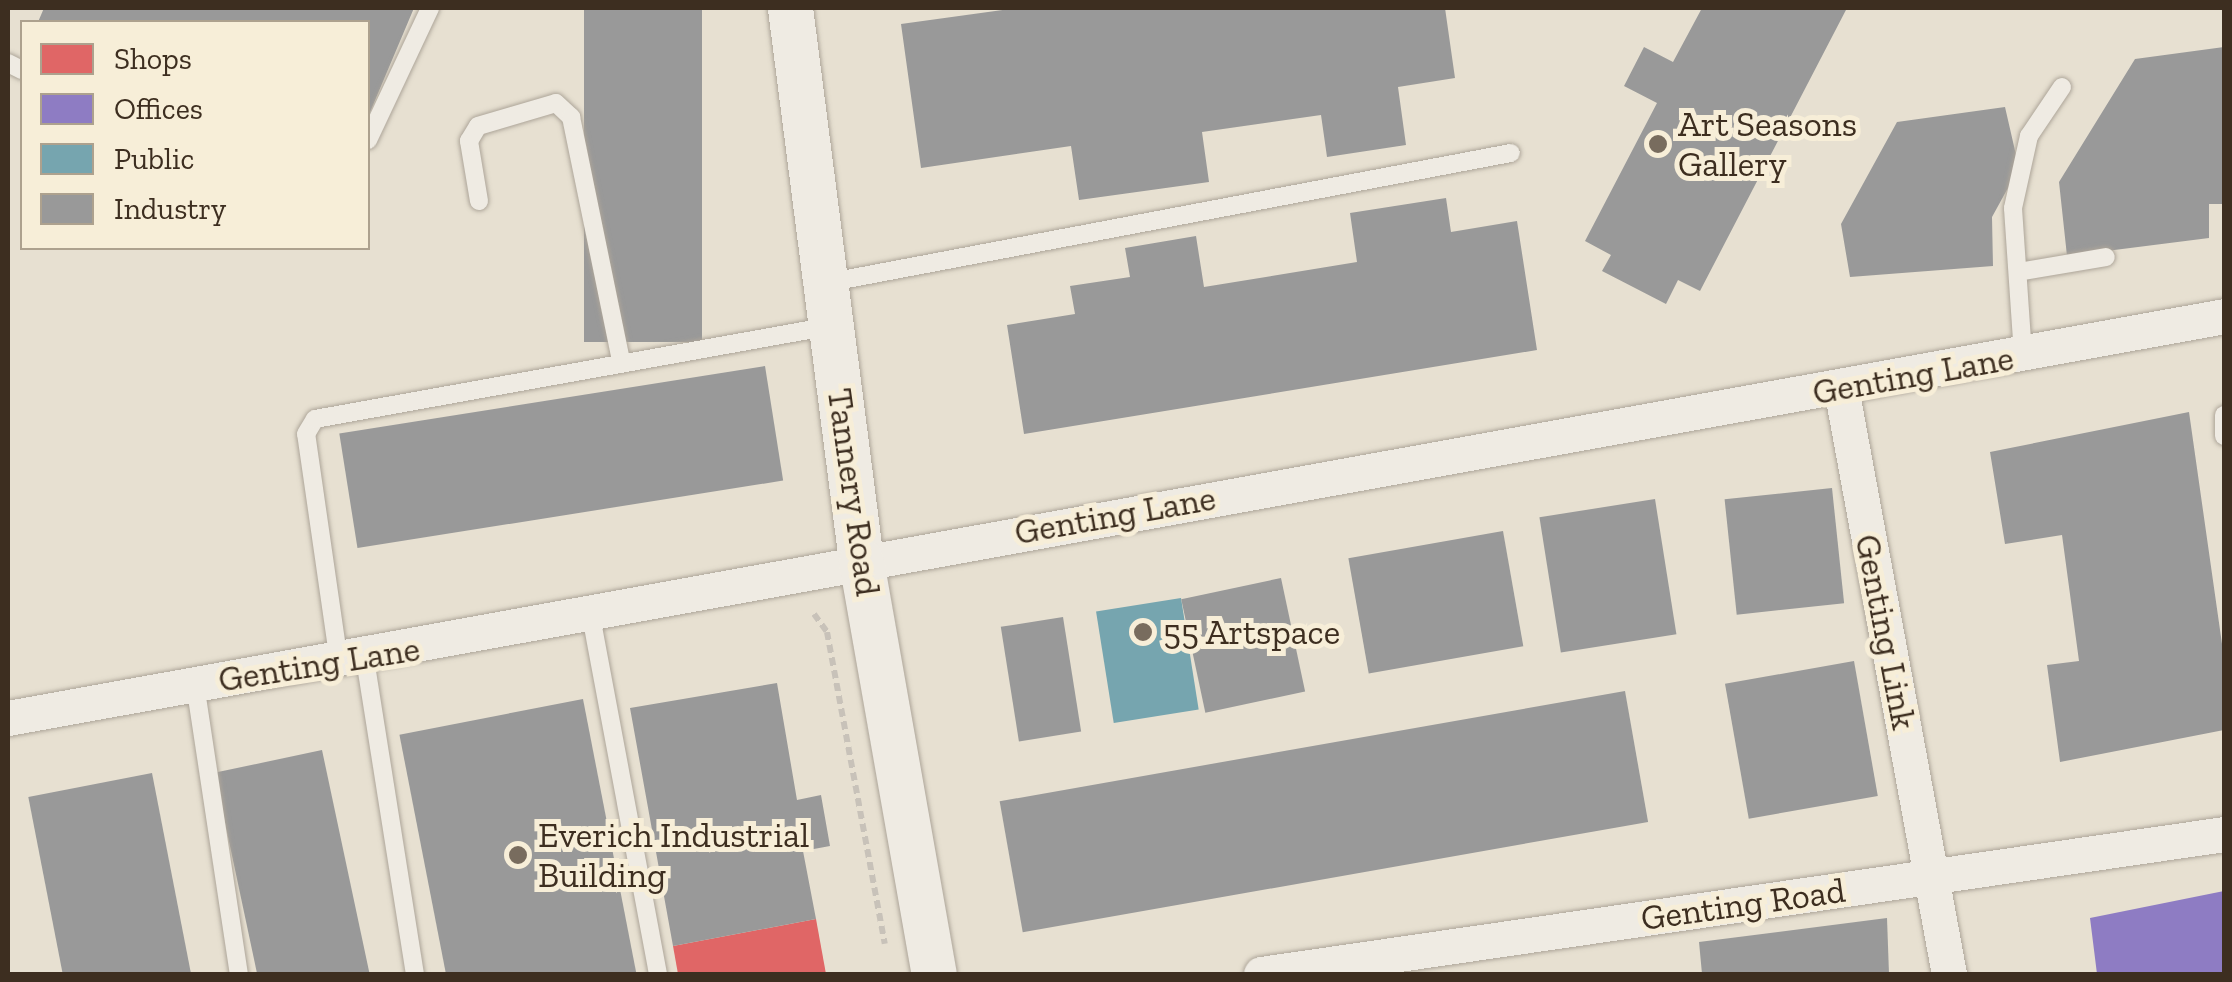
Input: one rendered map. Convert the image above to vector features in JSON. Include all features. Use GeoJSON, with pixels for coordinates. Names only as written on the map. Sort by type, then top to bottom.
{"type":"FeatureCollection","features":[{"type":"Feature","properties":{"kind":"street","name":"Tannery Road"},"geometry":{"type":"LineString","coordinates":[[790,8],[861,560],[934,974]]}},
{"type":"Feature","properties":{"kind":"street","name":"Genting Lane"},"geometry":{"type":"LineString","coordinates":[[8,718],[352,661],[861,560],[1840,388],[2224,316]]}},
{"type":"Feature","properties":{"kind":"street","name":"Genting Link"},"geometry":{"type":"LineString","coordinates":[[1840,388],[1948,974]]}},
{"type":"Feature","properties":{"kind":"street","name":"Genting Road"},"geometry":{"type":"LineString","coordinates":[[1261,974],[1408,964],[1932,876],[2224,834]]}},
{"type":"Feature","properties":{"kind":"lane"},"geometry":{"type":"LineString","coordinates":[[370,136],[430,8]]}},
{"type":"Feature","properties":{"kind":"lane"},"geometry":{"type":"LineString","coordinates":[[2023,355],[2013,208],[2026,144],[2062,87]]}},
{"type":"Feature","properties":{"kind":"lane"},"geometry":{"type":"LineString","coordinates":[[480,201],[469,140],[478,126],[556,103],[571,117],[621,360]]}},
{"type":"Feature","properties":{"kind":"lane"},"geometry":{"type":"LineString","coordinates":[[415,974],[306,434],[315,418],[621,360],[828,304],[1511,152]]}},
{"type":"Feature","properties":{"kind":"lane"},"geometry":{"type":"LineString","coordinates":[[2018,272],[2106,258]]}},
{"type":"Feature","properties":{"kind":"lane"},"geometry":{"type":"LineString","coordinates":[[2224,415],[2224,436]]}},
{"type":"Feature","properties":{"kind":"lane"},"geometry":{"type":"LineString","coordinates":[[591,616],[658,974]]}},
{"type":"Feature","properties":{"kind":"lane"},"geometry":{"type":"LineString","coordinates":[[195,684],[239,974]]}},
{"type":"Feature","properties":{"kind":"path"},"geometry":{"type":"LineString","coordinates":[[814,614],[827,632],[888,956]]}},
{"type":"Feature","properties":{"kind":"building: Shops"},"geometry":{"type":"Polygon","coordinates":[[[816,919],[826,974],[678,974],[673,946],[816,919]]]}},
{"type":"Feature","properties":{"kind":"building: Offices"},"geometry":{"type":"Polygon","coordinates":[[[2224,891],[2224,974],[2097,974],[2090,918],[2224,891]]]}},
{"type":"Feature","properties":{"kind":"building: Public"},"geometry":{"type":"Polygon","coordinates":[[[1181,598],[1199,710],[1114,723],[1096,611],[1181,598]]]}},
{"type":"Feature","properties":{"kind":"building: Industry"},"geometry":{"type":"Polygon","coordinates":[[[44,8],[414,8],[370,112],[370,20],[39,20],[44,8]]]}},
{"type":"Feature","properties":{"kind":"building: Industry"},"geometry":{"type":"Polygon","coordinates":[[[584,8],[702,8],[702,342],[584,342],[584,8]]]}},
{"type":"Feature","properties":{"kind":"building: Industry"},"geometry":{"type":"Polygon","coordinates":[[[1017,8],[1445,8],[1455,78],[1398,87],[1406,145],[1327,157],[1321,115],[1202,132],[1209,182],[1079,200],[1071,146],[921,168],[901,24],[1017,8]]]}},
{"type":"Feature","properties":{"kind":"building: Industry"},"geometry":{"type":"Polygon","coordinates":[[[1702,8],[1847,8],[1700,291],[1678,280],[1666,304],[1602,271],[1611,255],[1585,241],[1657,103],[1624,86],[1644,47],[1673,62],[1702,8]]]}},
{"type":"Feature","properties":{"kind":"building: Industry"},"geometry":{"type":"Polygon","coordinates":[[[2224,47],[2224,204],[2209,204],[2209,238],[2067,256],[2059,182],[2135,59],[2224,47]]]}},
{"type":"Feature","properties":{"kind":"building: Industry"},"geometry":{"type":"Polygon","coordinates":[[[2005,107],[2019,168],[1992,217],[1993,266],[1850,277],[1841,224],[1897,122],[2005,107]]]}},
{"type":"Feature","properties":{"kind":"building: Industry"},"geometry":{"type":"Polygon","coordinates":[[[1446,198],[1451,232],[1517,221],[1537,350],[1024,434],[1007,325],[1075,314],[1070,286],[1130,277],[1125,248],[1196,236],[1204,287],[1357,262],[1350,213],[1446,198]]]}},
{"type":"Feature","properties":{"kind":"building: Industry"},"geometry":{"type":"Polygon","coordinates":[[[765,366],[783,481],[357,548],[339,433],[765,366]]]}},
{"type":"Feature","properties":{"kind":"building: Industry"},"geometry":{"type":"Polygon","coordinates":[[[2189,412],[2224,658],[2224,730],[2060,762],[2047,665],[2079,661],[2062,535],[2005,544],[1990,452],[2189,412]]]}},
{"type":"Feature","properties":{"kind":"building: Industry"},"geometry":{"type":"Polygon","coordinates":[[[1832,488],[1844,603],[1737,615],[1725,499],[1832,488]]]}},
{"type":"Feature","properties":{"kind":"building: Industry"},"geometry":{"type":"Polygon","coordinates":[[[1655,499],[1676,634],[1561,653],[1539,517],[1655,499]]]}},
{"type":"Feature","properties":{"kind":"building: Industry"},"geometry":{"type":"Polygon","coordinates":[[[1503,531],[1523,646],[1369,673],[1348,558],[1503,531]]]}},
{"type":"Feature","properties":{"kind":"building: Industry"},"geometry":{"type":"Polygon","coordinates":[[[1281,578],[1305,691],[1205,713],[1181,599],[1281,578]]]}},
{"type":"Feature","properties":{"kind":"building: Industry"},"geometry":{"type":"Polygon","coordinates":[[[1063,617],[1081,732],[1019,741],[1001,627],[1063,617]]]}},
{"type":"Feature","properties":{"kind":"building: Industry"},"geometry":{"type":"Polygon","coordinates":[[[1854,661],[1878,796],[1749,819],[1725,684],[1854,661]]]}},
{"type":"Feature","properties":{"kind":"building: Industry"},"geometry":{"type":"Polygon","coordinates":[[[777,683],[797,800],[821,795],[830,846],[803,851],[816,919],[673,946],[630,708],[777,683]]]}},
{"type":"Feature","properties":{"kind":"building: Industry"},"geometry":{"type":"Polygon","coordinates":[[[1625,691],[1648,822],[1023,932],[1000,801],[1625,691]]]}},
{"type":"Feature","properties":{"kind":"building: Industry","name":"Everich Industrial Building"},"geometry":{"type":"Polygon","coordinates":[[[583,699],[636,974],[446,974],[399,735],[583,699]]]}},
{"type":"Feature","properties":{"kind":"building: Industry"},"geometry":{"type":"Polygon","coordinates":[[[322,750],[370,974],[257,974],[214,773],[322,750]]]}},
{"type":"Feature","properties":{"kind":"building: Industry"},"geometry":{"type":"Polygon","coordinates":[[[152,773],[191,974],[63,974],[28,797],[152,773]]]}},
{"type":"Feature","properties":{"kind":"building: Industry"},"geometry":{"type":"Polygon","coordinates":[[[1887,918],[1889,974],[1702,974],[1699,942],[1887,918]]]}},
{"type":"Feature","properties":{"kind":"place","name":"Art Seasons Gallery"},"geometry":{"type":"Point","coordinates":[1658,144]}},
{"type":"Feature","properties":{"kind":"place","name":"55 Artspace"},"geometry":{"type":"Point","coordinates":[1143,632]}},
{"type":"Feature","properties":{"kind":"place","name":"Everich Industrial Building"},"geometry":{"type":"Point","coordinates":[518,855]}}]}
